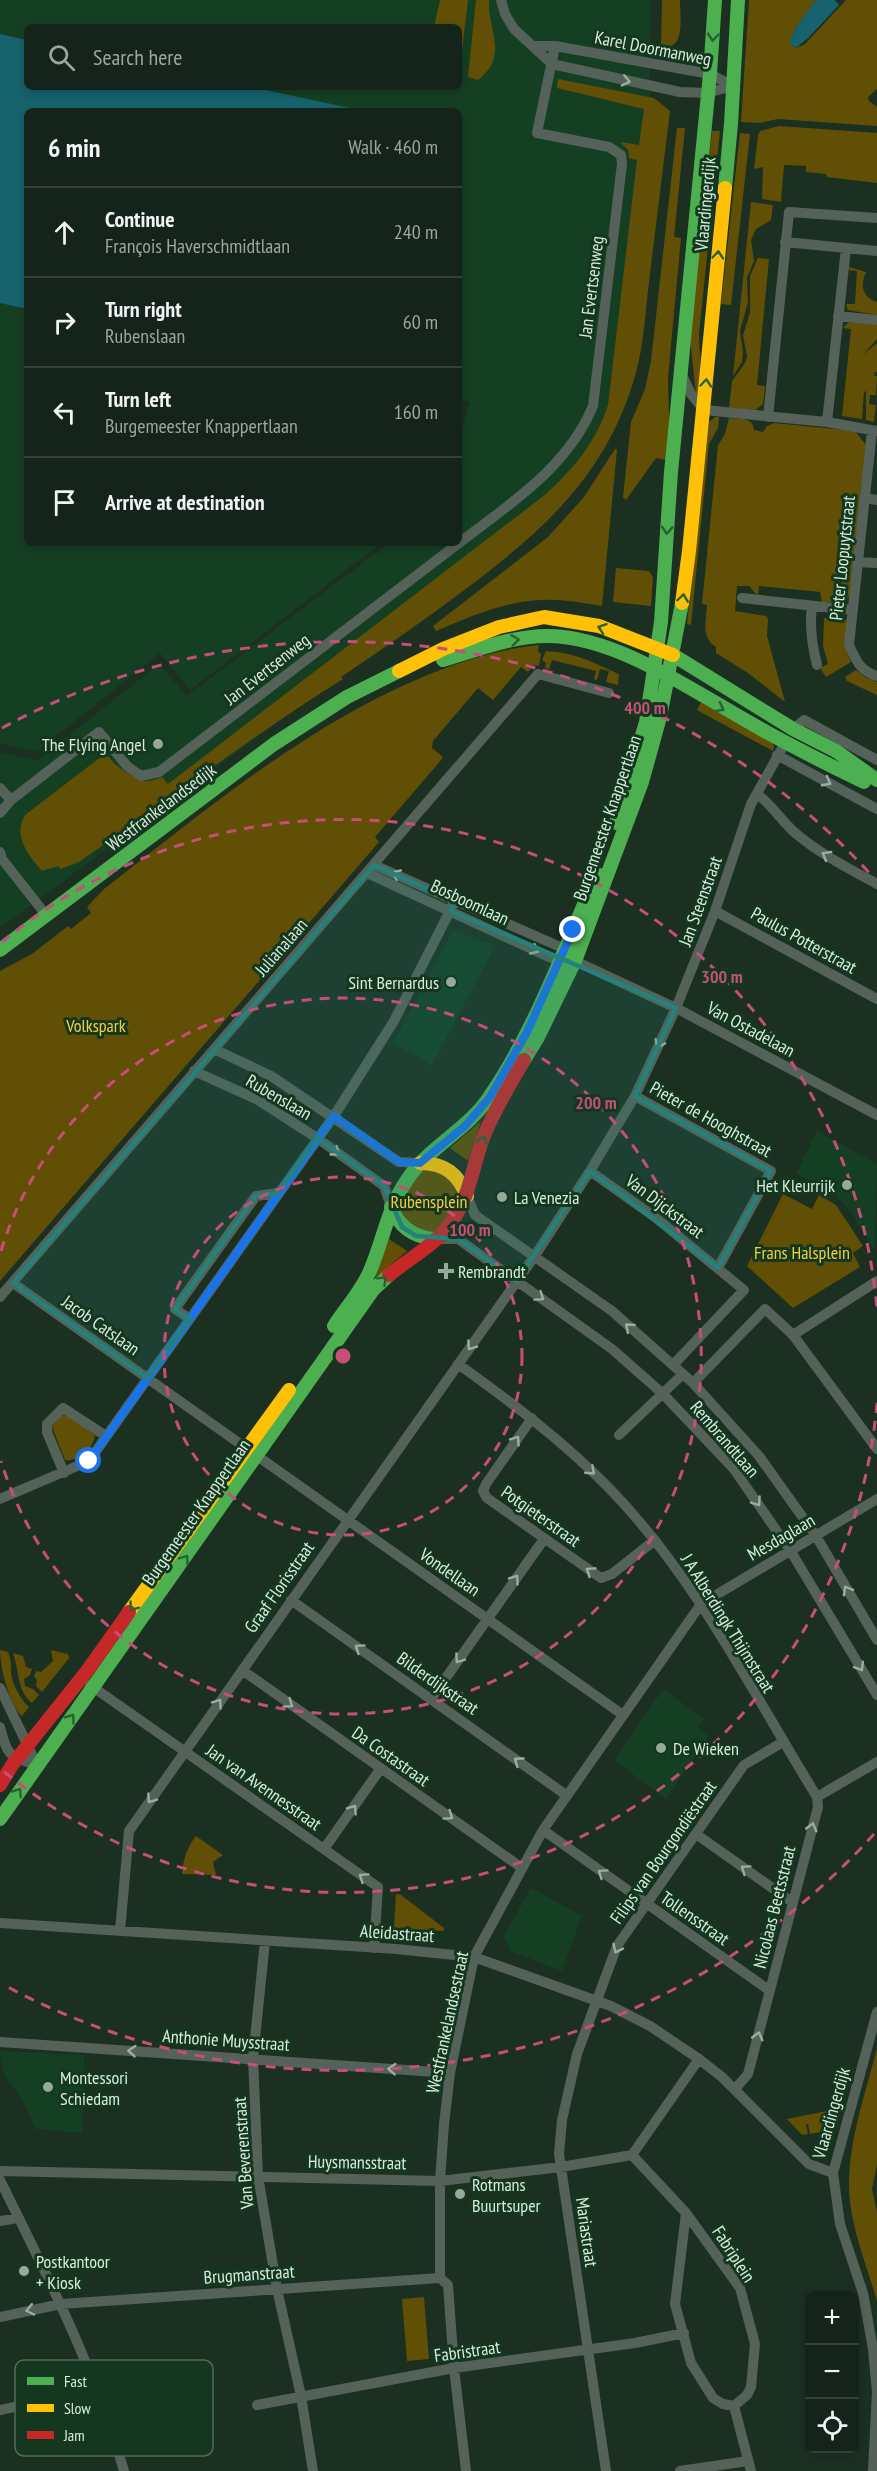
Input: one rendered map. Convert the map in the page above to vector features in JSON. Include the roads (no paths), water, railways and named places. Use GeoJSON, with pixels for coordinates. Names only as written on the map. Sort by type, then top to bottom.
{"type":"FeatureCollection","features":[{"type":"Feature","properties":{"kind":"main road","name":"Vlaardingerdijk"},"geometry":{"type":"LineString","coordinates":[[654,669],[715,0]]}},
{"type":"Feature","properties":{"kind":"main road","name":"Vlaardingerdijk"},"geometry":{"type":"LineString","coordinates":[[670,678],[689,551],[704,410],[733,86],[738,0]]}},
{"type":"Feature","properties":{"kind":"main road","name":"Westfrankelandsedijk"},"geometry":{"type":"LineString","coordinates":[[0,950],[274,744],[347,697],[443,649],[499,627],[544,618],[572,620],[599,626],[673,655],[793,729],[836,751],[877,780]]}},
{"type":"Feature","properties":{"kind":"main road","name":"Westfrankelandsedijk"},"geometry":{"type":"LineString","coordinates":[[347,697],[458,654],[504,642],[548,636],[573,638],[617,651],[654,669],[785,743],[877,789]]}},
{"type":"Feature","properties":{"kind":"main road","name":"Burgemeester Knappertlaan"},"geometry":{"type":"LineString","coordinates":[[420,1163],[465,1126],[490,1097],[527,1032],[591,889],[622,805],[646,722],[654,669]]}},
{"type":"Feature","properties":{"kind":"main road","name":"Burgemeester Knappertlaan"},"geometry":{"type":"LineString","coordinates":[[467,1196],[482,1141],[495,1109],[538,1037],[575,961],[642,782],[670,678]]}},
{"type":"Feature","properties":{"kind":"main road"},"geometry":{"type":"LineString","coordinates":[[785,743],[793,729]]}},
{"type":"Feature","properties":{"kind":"main road"},"geometry":{"type":"LineString","coordinates":[[435,1162],[444,1167],[459,1178],[467,1196],[446,1230],[434,1239],[416,1236],[402,1227],[391,1207],[400,1189],[420,1163],[435,1162]]}},
{"type":"Feature","properties":{"kind":"main road","name":"Burgemeester Knappertlaan"},"geometry":{"type":"LineString","coordinates":[[0,1820],[252,1453],[369,1274],[391,1207]]}},
{"type":"Feature","properties":{"kind":"main road","name":"Burgemeester Knappertlaan"},"geometry":{"type":"LineString","coordinates":[[0,1785],[17,1759],[289,1408],[373,1290],[434,1239]]}},
{"type":"Feature","properties":{"kind":"street"},"geometry":{"type":"LineString","coordinates":[[501,0],[505,14],[514,29],[552,64]]}},
{"type":"Feature","properties":{"kind":"street","name":"Karel Doormanweg"},"geometry":{"type":"LineString","coordinates":[[535,46],[555,46],[710,74],[733,86]]}},
{"type":"Feature","properties":{"kind":"street","name":"Jan Evertsenweg"},"geometry":{"type":"LineString","coordinates":[[462,541],[543,478],[578,437],[593,406],[622,164],[621,155],[609,147],[537,133],[555,46]]}},
{"type":"Feature","properties":{"kind":"street","name":"Karel Doormanweg"},"geometry":{"type":"LineString","coordinates":[[552,64],[680,92],[707,93],[733,86]]}},
{"type":"Feature","properties":{"kind":"street"},"geometry":{"type":"LineString","coordinates":[[768,417],[789,212],[877,218]]}},
{"type":"Feature","properties":{"kind":"street"},"geometry":{"type":"LineString","coordinates":[[785,242],[877,251]]}},
{"type":"Feature","properties":{"kind":"street"},"geometry":{"type":"LineString","coordinates":[[827,422],[846,248]]}},
{"type":"Feature","properties":{"kind":"street"},"geometry":{"type":"LineString","coordinates":[[838,316],[877,320]]}},
{"type":"Feature","properties":{"kind":"street"},"geometry":{"type":"LineString","coordinates":[[680,370],[691,394],[704,410],[827,422],[874,431]]}},
{"type":"Feature","properties":{"kind":"street","name":"Pieter Loopuytstraat"},"geometry":{"type":"LineString","coordinates":[[874,431],[849,645],[857,664],[865,671],[877,676]]}},
{"type":"Feature","properties":{"kind":"street"},"geometry":{"type":"LineString","coordinates":[[865,498],[877,500]]}},
{"type":"Feature","properties":{"kind":"street","name":"Jan Evertsenweg"},"geometry":{"type":"LineString","coordinates":[[11,800],[99,732],[127,766],[141,776],[159,772],[455,546]]}},
{"type":"Feature","properties":{"kind":"street"},"geometry":{"type":"LineString","coordinates":[[858,562],[877,563]]}},
{"type":"Feature","properties":{"kind":"street"},"geometry":{"type":"LineString","coordinates":[[742,598],[853,610]]}},
{"type":"Feature","properties":{"kind":"street"},"geometry":{"type":"LineString","coordinates":[[812,606],[811,644],[817,665]]}},
{"type":"Feature","properties":{"kind":"street","name":"Julianalaan"},"geometry":{"type":"LineString","coordinates":[[0,1297],[538,674],[609,693]]}},
{"type":"Feature","properties":{"kind":"street"},"geometry":{"type":"LineString","coordinates":[[793,729],[804,720],[877,760]]}},
{"type":"Feature","properties":{"kind":"street","name":"Jan Steenstraat"},"geometry":{"type":"LineString","coordinates":[[534,1257],[635,1096],[676,1008],[715,911],[751,804],[785,743]]}},
{"type":"Feature","properties":{"kind":"street"},"geometry":{"type":"LineString","coordinates":[[777,755],[877,809]]}},
{"type":"Feature","properties":{"kind":"street"},"geometry":{"type":"LineString","coordinates":[[0,788],[11,800],[0,813]]}},
{"type":"Feature","properties":{"kind":"street"},"geometry":{"type":"LineString","coordinates":[[757,794],[767,801],[792,830],[819,852],[877,884]]}},
{"type":"Feature","properties":{"kind":"street"},"geometry":{"type":"LineString","coordinates":[[0,852],[2,859],[46,915]]}},
{"type":"Feature","properties":{"kind":"street","name":"Bosboomlaan"},"geometry":{"type":"LineString","coordinates":[[371,869],[562,955]]}},
{"type":"Feature","properties":{"kind":"street"},"geometry":{"type":"LineString","coordinates":[[0,1499],[89,1461],[334,1116],[394,1021],[453,906]]}},
{"type":"Feature","properties":{"kind":"street","name":"Paulus Potterstraat"},"geometry":{"type":"LineString","coordinates":[[715,911],[877,999]]}},
{"type":"Feature","properties":{"kind":"street"},"geometry":{"type":"LineString","coordinates":[[562,955],[575,961]]}},
{"type":"Feature","properties":{"kind":"street","name":"Van Ostadelaan"},"geometry":{"type":"LineString","coordinates":[[575,961],[676,1008],[877,1115]]}},
{"type":"Feature","properties":{"kind":"street","name":"Rubenslaan"},"geometry":{"type":"LineString","coordinates":[[214,1049],[271,1076],[334,1116],[399,1162],[420,1163]]}},
{"type":"Feature","properties":{"kind":"street","name":"Rubenslaan"},"geometry":{"type":"LineString","coordinates":[[194,1071],[258,1100],[317,1138],[384,1186],[391,1207]]}},
{"type":"Feature","properties":{"kind":"street","name":"Pieter de Hooghstraat"},"geometry":{"type":"LineString","coordinates":[[635,1096],[771,1172],[718,1268]]}},
{"type":"Feature","properties":{"kind":"street","name":"Van Dijckstraat"},"geometry":{"type":"LineString","coordinates":[[590,1171],[656,1218],[744,1290],[673,1365]]}},
{"type":"Feature","properties":{"kind":"street"},"geometry":{"type":"LineString","coordinates":[[190,1319],[175,1309],[256,1196],[278,1193]]}},
{"type":"Feature","properties":{"kind":"street","name":"Rembrandtlaan"},"geometry":{"type":"LineString","coordinates":[[467,1196],[475,1215],[612,1311],[693,1383],[759,1456],[816,1536],[877,1640]]}},
{"type":"Feature","properties":{"kind":"street","name":"Rembrandtlaan"},"geometry":{"type":"LineString","coordinates":[[434,1239],[458,1239],[612,1349],[663,1394],[733,1468],[790,1550],[877,1695]]}},
{"type":"Feature","properties":{"kind":"street"},"geometry":{"type":"LineString","coordinates":[[517,1281],[534,1257]]}},
{"type":"Feature","properties":{"kind":"street","name":"Graaf Florisstraat"},"geometry":{"type":"LineString","coordinates":[[120,1931],[129,1831],[517,1281]]}},
{"type":"Feature","properties":{"kind":"street"},"geometry":{"type":"LineString","coordinates":[[793,1335],[877,1281]]}},
{"type":"Feature","properties":{"kind":"street","name":"Jacob Catslaan"},"geometry":{"type":"LineString","coordinates":[[13,1283],[252,1453]]}},
{"type":"Feature","properties":{"kind":"street"},"geometry":{"type":"LineString","coordinates":[[693,1383],[765,1309],[793,1335],[877,1449]]}},
{"type":"Feature","properties":{"kind":"street","name":"J A Alberdingk Thijmstraat"},"geometry":{"type":"LineString","coordinates":[[458,1364],[532,1418],[611,1489],[655,1540],[701,1604],[817,1797]]}},
{"type":"Feature","properties":{"kind":"street"},"geometry":{"type":"LineString","coordinates":[[619,1435],[683,1374]]}},
{"type":"Feature","properties":{"kind":"street"},"geometry":{"type":"LineString","coordinates":[[64,1473],[47,1432],[47,1424],[63,1408],[106,1436]]}},
{"type":"Feature","properties":{"kind":"street","name":"Potgieterstraat"},"geometry":{"type":"LineString","coordinates":[[532,1418],[486,1484],[483,1491],[487,1498],[601,1578],[612,1574],[655,1540]]}},
{"type":"Feature","properties":{"kind":"street","name":"Vondellaan"},"geometry":{"type":"LineString","coordinates":[[252,1453],[623,1715]]}},
{"type":"Feature","properties":{"kind":"street","name":"Mesdaglaan"},"geometry":{"type":"LineString","coordinates":[[701,1604],[877,1499]]}},
{"type":"Feature","properties":{"kind":"street"},"geometry":{"type":"LineString","coordinates":[[431,1699],[544,1539]]}},
{"type":"Feature","properties":{"kind":"street","name":"Bilderdijkstraat"},"geometry":{"type":"LineString","coordinates":[[291,1600],[566,1795]]}},
{"type":"Feature","properties":{"kind":"street","name":"Westfrankelandsestraat"},"geometry":{"type":"LineString","coordinates":[[466,2471],[454,2368],[448,2284],[440,2278],[440,2181],[450,2073],[474,1957],[543,1830],[701,1604]]}},
{"type":"Feature","properties":{"kind":"street","name":"Da Costastraat"},"geometry":{"type":"LineString","coordinates":[[242,1670],[522,1868]]}},
{"type":"Feature","properties":{"kind":"street","name":"Jan van Avennesstraat"},"geometry":{"type":"LineString","coordinates":[[82,1678],[378,1887],[374,1948]]}},
{"type":"Feature","properties":{"kind":"street"},"geometry":{"type":"LineString","coordinates":[[0,1688],[37,1765]]}},
{"type":"Feature","properties":{"kind":"street"},"geometry":{"type":"LineString","coordinates":[[0,1727],[7,1751],[17,1759],[37,1765]]}},
{"type":"Feature","properties":{"kind":"street","name":"Filips van Bourgondiëstraat"},"geometry":{"type":"LineString","coordinates":[[596,2001],[616,1946],[744,1765],[783,1742]]}},
{"type":"Feature","properties":{"kind":"street"},"geometry":{"type":"LineString","coordinates":[[817,1797],[877,1762]]}},
{"type":"Feature","properties":{"kind":"street"},"geometry":{"type":"LineString","coordinates":[[324,1849],[381,1768]]}},
{"type":"Feature","properties":{"kind":"street","name":"Nicolaas Beetsstraat"},"geometry":{"type":"LineString","coordinates":[[735,2089],[748,2074],[818,1807],[817,1797]]}},
{"type":"Feature","properties":{"kind":"street","name":"Tollensstraat"},"geometry":{"type":"LineString","coordinates":[[543,1830],[770,1991]]}},
{"type":"Feature","properties":{"kind":"street"},"geometry":{"type":"LineString","coordinates":[[696,1834],[792,1902]]}},
{"type":"Feature","properties":{"kind":"street","name":"Aleidastraat"},"geometry":{"type":"LineString","coordinates":[[0,1923],[444,1953],[474,1957],[596,2001],[650,2026],[699,2059],[735,2089],[809,2164],[833,2174]]}},
{"type":"Feature","properties":{"kind":"street","name":"Van Beverenstraat"},"geometry":{"type":"LineString","coordinates":[[265,1941],[254,2058],[258,2176],[277,2289],[301,2396],[313,2471]]}},
{"type":"Feature","properties":{"kind":"street","name":"Mariastraat"},"geometry":{"type":"LineString","coordinates":[[596,2001],[577,2054],[562,2120],[561,2167],[606,2471]]}},
{"type":"Feature","properties":{"kind":"street","name":"Vlaardingerdijk"},"geometry":{"type":"LineString","coordinates":[[873,2471],[877,2392],[873,2349],[863,2293],[840,2224],[833,2174],[877,2012]]}},
{"type":"Feature","properties":{"kind":"street","name":"Anthonie Muysstraat"},"geometry":{"type":"LineString","coordinates":[[0,2042],[450,2073]]}},
{"type":"Feature","properties":{"kind":"street"},"geometry":{"type":"LineString","coordinates":[[686,2213],[632,2155],[699,2059]]}},
{"type":"Feature","properties":{"kind":"street","name":"Huysmansstraat"},"geometry":{"type":"LineString","coordinates":[[0,2171],[440,2181],[561,2167],[632,2155]]}},
{"type":"Feature","properties":{"kind":"street"},"geometry":{"type":"LineString","coordinates":[[0,2180],[61,2304],[84,2360]]}},
{"type":"Feature","properties":{"kind":"street","name":"Fabriplein"},"geometry":{"type":"LineString","coordinates":[[686,2213],[740,2288],[755,2344],[751,2386],[747,2395],[734,2406],[723,2404],[713,2398],[691,2363],[675,2304],[686,2213]]}},
{"type":"Feature","properties":{"kind":"street"},"geometry":{"type":"LineString","coordinates":[[0,2221],[18,2217]]}},
{"type":"Feature","properties":{"kind":"street","name":"Brugmanstraat"},"geometry":{"type":"LineString","coordinates":[[0,2317],[61,2304],[440,2278]]}},
{"type":"Feature","properties":{"kind":"street","name":"Fabristraat"},"geometry":{"type":"LineString","coordinates":[[256,2405],[454,2368],[588,2350],[684,2333]]}},
{"type":"Feature","properties":{"kind":"street"},"geometry":{"type":"LineString","coordinates":[[680,2471],[749,2466],[734,2406]]}},
{"type":"Feature","properties":{"kind":"street"},"geometry":{"type":"LineString","coordinates":[[0,2410],[15,2407]]}},
{"type":"Feature","properties":{"kind":"street"},"geometry":{"type":"LineString","coordinates":[[120,2456],[124,2471]]}},
{"type":"Feature","properties":{"kind":"water"},"geometry":{"type":"Polygon","coordinates":[[[816,0],[835,0],[839,5],[796,48],[789,42],[797,26],[816,0]]]}},
{"type":"Feature","properties":{"kind":"water"},"geometry":{"type":"Polygon","coordinates":[[[0,34],[24,39],[24,90],[265,90],[351,108],[24,108],[24,308],[0,303],[0,34]]]}},
{"type":"Feature","properties":{"kind":"place","name":"The Flying Angel"},"geometry":{"type":"Point","coordinates":[158,744]}},
{"type":"Feature","properties":{"kind":"place","name":"Sint Bernardus"},"geometry":{"type":"Point","coordinates":[451,982]}},
{"type":"Feature","properties":{"kind":"place","name":"Het Kleurrijk"},"geometry":{"type":"Point","coordinates":[847,1185]}},
{"type":"Feature","properties":{"kind":"place","name":"La Venezia"},"geometry":{"type":"Point","coordinates":[502,1197]}},
{"type":"Feature","properties":{"kind":"place","name":"Rembrandt"},"geometry":{"type":"Point","coordinates":[446,1271]}},
{"type":"Feature","properties":{"kind":"place","name":"De Wieken"},"geometry":{"type":"Point","coordinates":[661,1748]}},
{"type":"Feature","properties":{"kind":"place","name":"Montessori Schiedam"},"geometry":{"type":"Point","coordinates":[48,2087]}},
{"type":"Feature","properties":{"kind":"place","name":"Rotmans Buurtsuper"},"geometry":{"type":"Point","coordinates":[460,2194]}},
{"type":"Feature","properties":{"kind":"place","name":"Postkantoor + Kiosk"},"geometry":{"type":"Point","coordinates":[24,2271]}},
{"type":"Feature","properties":{"kind":"park label","name":"Volkspark"},"geometry":{"type":"Point","coordinates":[96,1025]}},
{"type":"Feature","properties":{"kind":"park label","name":"Rubensplein"},"geometry":{"type":"Point","coordinates":[429,1201]}},
{"type":"Feature","properties":{"kind":"park label","name":"Frans Halsplein"},"geometry":{"type":"Point","coordinates":[802,1252]}}]}
